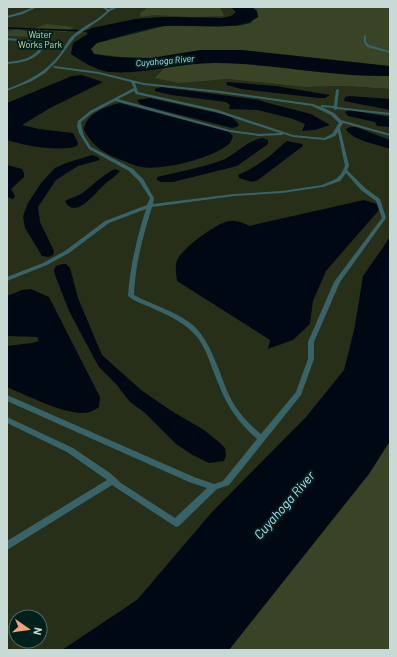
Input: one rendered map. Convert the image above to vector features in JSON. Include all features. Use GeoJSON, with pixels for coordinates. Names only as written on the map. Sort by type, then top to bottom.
{"type":"FeatureCollection","features":[{"type":"Feature","properties":{"kind":"lane"},"geometry":{"type":"LineString","coordinates":[[7,17],[36,7]]}},
{"type":"Feature","properties":{"kind":"lane"},"geometry":{"type":"LineString","coordinates":[[103,7],[109,10]]}},
{"type":"Feature","properties":{"kind":"lane"},"geometry":{"type":"LineString","coordinates":[[7,90],[27,82],[45,72],[73,37],[105,16],[109,10],[118,7]]}},
{"type":"Feature","properties":{"kind":"lane"},"geometry":{"type":"LineString","coordinates":[[23,8],[28,11]]}},
{"type":"Feature","properties":{"kind":"lane"},"geometry":{"type":"LineString","coordinates":[[365,36],[365,42],[368,46],[390,52]]}},
{"type":"Feature","properties":{"kind":"lane"},"geometry":{"type":"LineString","coordinates":[[7,39],[28,41],[39,44],[41,49],[33,57],[7,63]]}},
{"type":"Feature","properties":{"kind":"lane"},"geometry":{"type":"LineString","coordinates":[[55,67],[100,73],[133,82],[390,114]]}},
{"type":"Feature","properties":{"kind":"lane"},"geometry":{"type":"LineString","coordinates":[[133,82],[137,93],[217,111],[294,136],[326,139],[334,135],[339,129],[341,123],[340,121]]}},
{"type":"Feature","properties":{"kind":"lane"},"geometry":{"type":"LineString","coordinates":[[135,89],[81,118],[79,122],[79,129],[90,148],[131,170],[152,198],[135,258],[131,277],[131,296],[180,319],[193,328],[203,340],[217,369],[231,404],[245,425],[262,439]]}},
{"type":"Feature","properties":{"kind":"lane"},"geometry":{"type":"LineString","coordinates":[[334,115],[338,90]]}},
{"type":"Feature","properties":{"kind":"lane"},"geometry":{"type":"LineString","coordinates":[[116,100],[230,131],[259,135],[286,134]]}},
{"type":"Feature","properties":{"kind":"lane"},"geometry":{"type":"LineString","coordinates":[[313,105],[326,110],[340,121],[390,135]]}},
{"type":"Feature","properties":{"kind":"lane"},"geometry":{"type":"LineString","coordinates":[[7,279],[45,264],[67,252],[108,222],[150,206],[182,200],[282,192],[323,186],[338,180],[345,170],[346,161],[341,144],[339,129]]}},
{"type":"Feature","properties":{"kind":"lane"},"geometry":{"type":"LineString","coordinates":[[7,420],[70,450],[112,481],[176,523],[214,487],[226,483],[298,393],[310,359],[311,342],[337,282],[384,218],[378,200],[363,189],[345,170]]}},
{"type":"Feature","properties":{"kind":"lane"},"geometry":{"type":"LineString","coordinates":[[7,398],[192,480],[214,487]]}},
{"type":"Feature","properties":{"kind":"lane"},"geometry":{"type":"LineString","coordinates":[[7,546],[112,481]]}},
{"type":"Feature","properties":{"kind":"green space","name":"Water Works Park"},"geometry":{"type":"Polygon","coordinates":[[[7,7],[231,7],[236,12],[231,16],[222,18],[163,17],[136,19],[92,28],[86,31],[88,34],[81,38],[81,61],[108,72],[165,67],[154,77],[205,80],[227,79],[305,87],[343,86],[390,89],[390,237],[387,240],[354,330],[344,370],[306,417],[212,512],[137,600],[62,650],[7,650],[7,7]]]}},
{"type":"Feature","properties":{"kind":"green space"},"geometry":{"type":"Polygon","coordinates":[[[145,7],[217,7],[221,9],[224,16],[192,17],[154,15],[141,17],[140,13],[146,9],[145,7]]]}},
{"type":"Feature","properties":{"kind":"green space"},"geometry":{"type":"Polygon","coordinates":[[[252,7],[390,7],[390,89],[343,86],[305,87],[227,79],[179,83],[154,78],[165,67],[129,58],[94,54],[90,48],[97,43],[164,26],[237,26],[251,23],[257,11],[252,7]]]}},
{"type":"Feature","properties":{"kind":"green space"},"geometry":{"type":"Polygon","coordinates":[[[47,24],[74,27],[66,32],[50,31],[33,37],[7,36],[7,32],[17,29],[26,31],[47,24]]]}},
{"type":"Feature","properties":{"kind":"green space"},"geometry":{"type":"Polygon","coordinates":[[[390,237],[390,650],[62,650],[137,600],[212,512],[306,417],[344,370],[354,330],[363,276],[390,237]]]}},
{"type":"Feature","properties":{"kind":"water","name":"Cuyahoga River"},"geometry":{"type":"Polygon","coordinates":[[[231,7],[252,7],[257,11],[258,17],[250,22],[227,26],[165,26],[148,29],[97,43],[91,49],[94,54],[111,57],[151,58],[200,50],[242,50],[390,66],[390,76],[347,75],[218,63],[190,64],[136,72],[109,72],[94,67],[71,54],[73,43],[88,34],[86,31],[92,28],[136,19],[163,17],[222,18],[231,16],[236,12],[231,7]]]}},
{"type":"Feature","properties":{"kind":"water"},"geometry":{"type":"Polygon","coordinates":[[[82,75],[103,82],[50,108],[22,125],[39,129],[73,133],[78,143],[77,146],[70,148],[42,148],[7,140],[7,103],[72,76],[82,75]]]}},
{"type":"Feature","properties":{"kind":"water"},"geometry":{"type":"Polygon","coordinates":[[[226,83],[276,86],[330,95],[325,98],[319,98],[241,89],[227,85],[226,83]]]}},
{"type":"Feature","properties":{"kind":"water"},"geometry":{"type":"Polygon","coordinates":[[[161,87],[259,100],[311,114],[330,125],[315,130],[302,131],[305,124],[293,119],[258,110],[229,109],[230,105],[226,102],[171,95],[155,91],[155,89],[161,87]]]}},
{"type":"Feature","properties":{"kind":"water"},"geometry":{"type":"Polygon","coordinates":[[[350,96],[390,99],[390,110],[344,101],[345,97],[350,96]]]}},
{"type":"Feature","properties":{"kind":"water"},"geometry":{"type":"Polygon","coordinates":[[[150,98],[230,116],[239,125],[232,128],[145,106],[140,104],[137,100],[150,98]]]}},
{"type":"Feature","properties":{"kind":"water"},"geometry":{"type":"Polygon","coordinates":[[[120,103],[229,132],[233,136],[230,143],[221,149],[200,158],[161,167],[150,168],[137,166],[111,156],[101,150],[96,146],[84,130],[88,119],[92,115],[120,103]]]}},
{"type":"Feature","properties":{"kind":"water"},"geometry":{"type":"Polygon","coordinates":[[[349,110],[390,117],[390,127],[377,126],[375,122],[348,116],[345,112],[349,110]]]}},
{"type":"Feature","properties":{"kind":"water"},"geometry":{"type":"Polygon","coordinates":[[[356,127],[390,140],[390,149],[366,142],[353,136],[346,129],[356,127]]]}},
{"type":"Feature","properties":{"kind":"water"},"geometry":{"type":"Polygon","coordinates":[[[263,138],[268,140],[268,144],[237,166],[173,182],[161,182],[157,180],[157,177],[220,161],[251,142],[263,138]]]}},
{"type":"Feature","properties":{"kind":"water"},"geometry":{"type":"Polygon","coordinates":[[[287,141],[302,144],[303,146],[258,180],[252,182],[239,178],[238,175],[263,161],[287,141]]]}},
{"type":"Feature","properties":{"kind":"water"},"geometry":{"type":"Polygon","coordinates":[[[92,155],[98,157],[100,160],[78,166],[56,180],[38,207],[40,222],[54,251],[53,255],[49,257],[42,256],[25,228],[23,216],[28,203],[41,183],[55,168],[92,155]]]}},
{"type":"Feature","properties":{"kind":"water"},"geometry":{"type":"Polygon","coordinates":[[[7,165],[22,169],[24,173],[24,177],[11,189],[15,196],[13,199],[7,197],[7,165]]]}},
{"type":"Feature","properties":{"kind":"water"},"geometry":{"type":"Polygon","coordinates":[[[115,169],[120,171],[80,207],[74,208],[69,206],[65,201],[79,195],[115,169]]]}},
{"type":"Feature","properties":{"kind":"water"},"geometry":{"type":"Polygon","coordinates":[[[364,200],[377,204],[379,210],[326,271],[313,301],[310,324],[293,340],[268,349],[270,340],[177,281],[177,259],[194,242],[208,231],[221,224],[229,221],[235,221],[249,226],[364,200]]]}},
{"type":"Feature","properties":{"kind":"water","name":"Cuyahoga River"},"geometry":{"type":"Polygon","coordinates":[[[390,237],[390,441],[369,474],[229,650],[62,650],[137,600],[212,512],[306,417],[344,370],[354,330],[363,276],[390,237]]]}},
{"type":"Feature","properties":{"kind":"water"},"geometry":{"type":"Polygon","coordinates":[[[66,264],[70,268],[78,298],[102,355],[141,390],[170,410],[204,430],[219,442],[225,448],[226,455],[224,461],[209,463],[176,444],[144,412],[130,402],[116,384],[99,367],[69,311],[55,275],[54,270],[56,266],[66,264]]]}},
{"type":"Feature","properties":{"kind":"water"},"geometry":{"type":"Polygon","coordinates":[[[31,289],[49,297],[100,397],[99,407],[90,412],[72,412],[60,409],[7,387],[7,346],[39,341],[37,337],[7,336],[7,296],[22,290],[31,289]]]}},
{"type":"Feature","properties":{"kind":"waterway"},"geometry":{"type":"LineString","coordinates":[[7,28],[86,31]]}}]}
